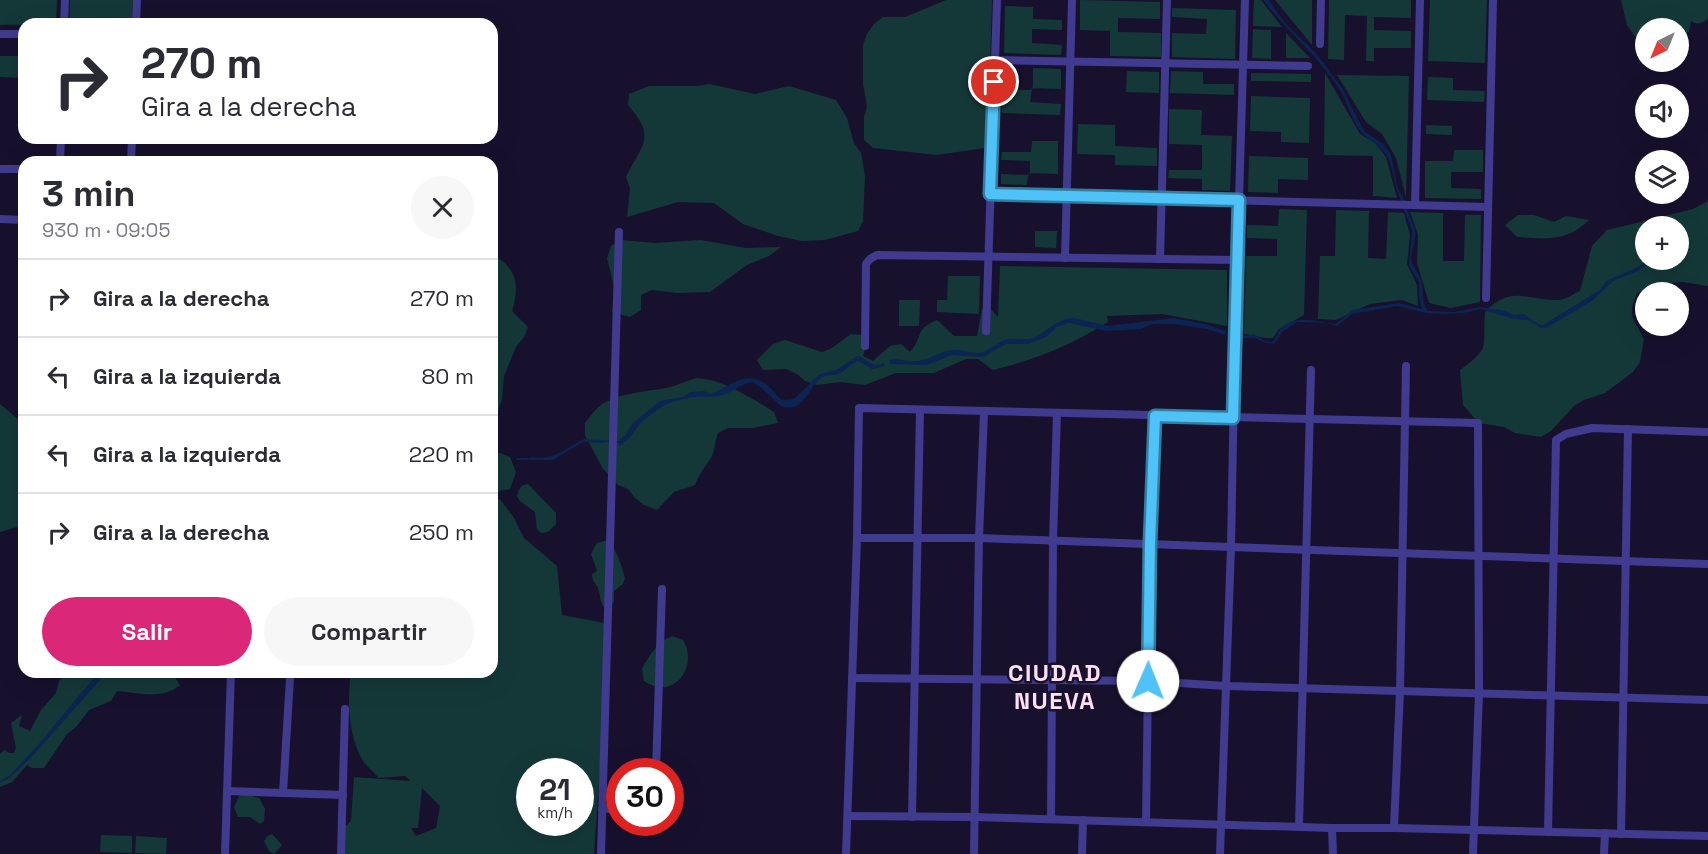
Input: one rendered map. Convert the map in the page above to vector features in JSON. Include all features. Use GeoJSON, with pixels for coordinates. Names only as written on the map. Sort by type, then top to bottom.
{"type":"FeatureCollection","features":[{"type":"Feature","properties":{"kind":"street"},"geometry":{"type":"LineString","coordinates":[[64,18],[65,0]]}},
{"type":"Feature","properties":{"kind":"street"},"geometry":{"type":"LineString","coordinates":[[136,18],[137,0]]}},
{"type":"Feature","properties":{"kind":"street"},"geometry":{"type":"LineString","coordinates":[[986,331],[997,0]]}},
{"type":"Feature","properties":{"kind":"street"},"geometry":{"type":"LineString","coordinates":[[1065,258],[1072,0]]}},
{"type":"Feature","properties":{"kind":"street"},"geometry":{"type":"LineString","coordinates":[[1160,259],[1167,0]]}},
{"type":"Feature","properties":{"kind":"street"},"geometry":{"type":"LineString","coordinates":[[1220,854],[1231,547],[1234,343],[1245,0]]}},
{"type":"Feature","properties":{"kind":"street"},"geometry":{"type":"LineString","coordinates":[[1320,44],[1321,0]]}},
{"type":"Feature","properties":{"kind":"street"},"geometry":{"type":"LineString","coordinates":[[1415,205],[1420,0]]}},
{"type":"Feature","properties":{"kind":"street"},"geometry":{"type":"LineString","coordinates":[[1486,298],[1493,0]]}},
{"type":"Feature","properties":{"kind":"street"},"geometry":{"type":"LineString","coordinates":[[0,34],[18,34]]}},
{"type":"Feature","properties":{"kind":"street"},"geometry":{"type":"LineString","coordinates":[[995,60],[1308,66]]}},
{"type":"Feature","properties":{"kind":"street"},"geometry":{"type":"LineString","coordinates":[[0,169],[18,169]]}},
{"type":"Feature","properties":{"kind":"street"},"geometry":{"type":"LineString","coordinates":[[990,194],[1488,207]]}},
{"type":"Feature","properties":{"kind":"street"},"geometry":{"type":"LineString","coordinates":[[0,219],[18,220]]}},
{"type":"Feature","properties":{"kind":"street"},"geometry":{"type":"LineString","coordinates":[[601,854],[619,232]]}},
{"type":"Feature","properties":{"kind":"street"},"geometry":{"type":"LineString","coordinates":[[865,346],[867,264],[870,258],[877,255],[1237,260]]}},
{"type":"Feature","properties":{"kind":"street"},"geometry":{"type":"LineString","coordinates":[[1394,828],[1400,691],[1406,366]]}},
{"type":"Feature","properties":{"kind":"street"},"geometry":{"type":"LineString","coordinates":[[1299,826],[1311,370]]}},
{"type":"Feature","properties":{"kind":"street"},"geometry":{"type":"LineString","coordinates":[[846,854],[859,408],[1478,423],[1479,693],[1473,854]]}},
{"type":"Feature","properties":{"kind":"street"},"geometry":{"type":"LineString","coordinates":[[912,817],[920,410]]}},
{"type":"Feature","properties":{"kind":"street"},"geometry":{"type":"LineString","coordinates":[[974,854],[979,538],[984,412]]}},
{"type":"Feature","properties":{"kind":"street"},"geometry":{"type":"LineString","coordinates":[[1051,819],[1053,541],[1057,414]]}},
{"type":"Feature","properties":{"kind":"street"},"geometry":{"type":"LineString","coordinates":[[1146,821],[1150,544],[1155,416]]}},
{"type":"Feature","properties":{"kind":"street"},"geometry":{"type":"LineString","coordinates":[[1548,832],[1557,440],[1566,434],[1592,428],[1708,432]]}},
{"type":"Feature","properties":{"kind":"street"},"geometry":{"type":"LineString","coordinates":[[1621,834],[1628,429]]}},
{"type":"Feature","properties":{"kind":"street"},"geometry":{"type":"LineString","coordinates":[[857,538],[979,538],[1708,564]]}},
{"type":"Feature","properties":{"kind":"street"},"geometry":{"type":"LineString","coordinates":[[656,758],[662,589]]}},
{"type":"Feature","properties":{"kind":"street"},"geometry":{"type":"LineString","coordinates":[[225,854],[231,678]]}},
{"type":"Feature","properties":{"kind":"street"},"geometry":{"type":"LineString","coordinates":[[283,793],[290,678]]}},
{"type":"Feature","properties":{"kind":"street"},"geometry":{"type":"LineString","coordinates":[[852,678],[1148,681],[1226,686],[1708,700]]}},
{"type":"Feature","properties":{"kind":"street"},"geometry":{"type":"LineString","coordinates":[[341,854],[345,709]]}},
{"type":"Feature","properties":{"kind":"street"},"geometry":{"type":"LineString","coordinates":[[227,791],[343,795]]}},
{"type":"Feature","properties":{"kind":"street"},"geometry":{"type":"LineString","coordinates":[[848,816],[974,817],[1708,836]]}},
{"type":"Feature","properties":{"kind":"street"},"geometry":{"type":"LineString","coordinates":[[1082,854],[1083,820]]}},
{"type":"Feature","properties":{"kind":"street"},"geometry":{"type":"LineString","coordinates":[[1332,828],[1333,854]]}},
{"type":"Feature","properties":{"kind":"street"},"geometry":{"type":"LineString","coordinates":[[1604,854],[1605,833]]}},
{"type":"Feature","properties":{"kind":"green space"},"geometry":{"type":"Polygon","coordinates":[[[0,0],[57,0],[56,18],[18,18],[18,25],[0,25],[0,0]]]}},
{"type":"Feature","properties":{"kind":"green space"},"geometry":{"type":"Polygon","coordinates":[[[70,0],[133,0],[132,18],[69,18],[70,0]]]}},
{"type":"Feature","properties":{"kind":"green space"},"geometry":{"type":"Polygon","coordinates":[[[946,0],[992,0],[989,105],[992,141],[985,148],[936,155],[873,148],[864,140],[864,117],[867,106],[863,84],[863,45],[867,34],[883,17],[905,17],[946,0]]]}},
{"type":"Feature","properties":{"kind":"green space"},"geometry":{"type":"Polygon","coordinates":[[[1080,0],[1160,2],[1160,19],[1118,18],[1118,32],[1161,33],[1161,57],[1110,56],[1110,31],[1080,30],[1080,0]]]}},
{"type":"Feature","properties":{"kind":"green space"},"geometry":{"type":"Polygon","coordinates":[[[1254,0],[1261,0],[1282,27],[1253,26],[1254,0]]]}},
{"type":"Feature","properties":{"kind":"green space"},"geometry":{"type":"Polygon","coordinates":[[[1275,0],[1312,0],[1312,45],[1275,0]]]}},
{"type":"Feature","properties":{"kind":"green space"},"geometry":{"type":"Polygon","coordinates":[[[1329,0],[1411,0],[1411,18],[1374,17],[1374,30],[1411,31],[1411,48],[1374,48],[1374,61],[1366,61],[1367,16],[1345,15],[1344,60],[1328,59],[1329,0]]]}},
{"type":"Feature","properties":{"kind":"green space"},"geometry":{"type":"Polygon","coordinates":[[[1430,0],[1487,0],[1485,63],[1428,61],[1430,0]]]}},
{"type":"Feature","properties":{"kind":"green space"},"geometry":{"type":"Polygon","coordinates":[[[1621,0],[1708,0],[1708,19],[1698,24],[1691,21],[1689,32],[1689,18],[1635,18],[1635,36],[1627,25],[1621,0]]]}},
{"type":"Feature","properties":{"kind":"green space"},"geometry":{"type":"Polygon","coordinates":[[[1005,6],[1033,7],[1033,19],[1062,20],[1062,30],[1032,29],[1032,43],[1062,45],[1061,55],[1004,53],[1005,6]]]}},
{"type":"Feature","properties":{"kind":"green space"},"geometry":{"type":"Polygon","coordinates":[[[1172,8],[1236,10],[1235,59],[1172,57],[1172,33],[1206,34],[1207,19],[1172,17],[1172,8]]]}},
{"type":"Feature","properties":{"kind":"green space"},"geometry":{"type":"Polygon","coordinates":[[[1253,29],[1271,30],[1271,59],[1252,58],[1253,29]]]}},
{"type":"Feature","properties":{"kind":"green space"},"geometry":{"type":"Polygon","coordinates":[[[1286,33],[1310,58],[1286,58],[1286,33]]]}},
{"type":"Feature","properties":{"kind":"green space"},"geometry":{"type":"Polygon","coordinates":[[[0,56],[18,56],[18,78],[0,77],[0,56]]]}},
{"type":"Feature","properties":{"kind":"green space"},"geometry":{"type":"Polygon","coordinates":[[[1033,68],[1061,69],[1061,89],[1032,88],[1033,68]]]}},
{"type":"Feature","properties":{"kind":"green space"},"geometry":{"type":"Polygon","coordinates":[[[1127,71],[1159,72],[1159,93],[1126,92],[1127,71]]]}},
{"type":"Feature","properties":{"kind":"green space"},"geometry":{"type":"Polygon","coordinates":[[[1171,71],[1203,72],[1203,84],[1234,84],[1234,95],[1170,93],[1171,71]]]}},
{"type":"Feature","properties":{"kind":"green space"},"geometry":{"type":"Polygon","coordinates":[[[1251,73],[1311,74],[1311,82],[1251,81],[1251,73]]]}},
{"type":"Feature","properties":{"kind":"green space"},"geometry":{"type":"Polygon","coordinates":[[[1325,73],[1360,134],[1375,143],[1386,157],[1397,198],[1373,196],[1373,156],[1324,155],[1325,73]]]}},
{"type":"Feature","properties":{"kind":"green space"},"geometry":{"type":"Polygon","coordinates":[[[1337,75],[1409,76],[1406,197],[1396,158],[1382,134],[1366,122],[1337,75]]]}},
{"type":"Feature","properties":{"kind":"green space"},"geometry":{"type":"Polygon","coordinates":[[[1428,77],[1453,78],[1453,90],[1485,91],[1484,102],[1427,100],[1428,77]]]}},
{"type":"Feature","properties":{"kind":"green space"},"geometry":{"type":"Polygon","coordinates":[[[709,84],[755,94],[789,86],[836,100],[847,118],[854,143],[861,153],[865,176],[863,221],[858,231],[825,240],[802,241],[778,236],[743,224],[714,203],[678,202],[627,217],[630,188],[626,177],[644,141],[642,126],[628,105],[629,94],[649,86],[709,84]]]}},
{"type":"Feature","properties":{"kind":"green space"},"geometry":{"type":"Polygon","coordinates":[[[1032,88],[1030,102],[1061,104],[1060,115],[1002,113],[1003,89],[1030,90],[1032,88]]]}},
{"type":"Feature","properties":{"kind":"green space"},"geometry":{"type":"Polygon","coordinates":[[[1251,96],[1310,98],[1309,143],[1281,142],[1281,132],[1250,131],[1251,96]]]}},
{"type":"Feature","properties":{"kind":"green space"},"geometry":{"type":"Polygon","coordinates":[[[1169,109],[1202,110],[1201,135],[1232,136],[1230,191],[1202,190],[1202,179],[1168,178],[1169,170],[1202,170],[1202,145],[1169,144],[1169,109]]]}},
{"type":"Feature","properties":{"kind":"green space"},"geometry":{"type":"Polygon","coordinates":[[[1078,124],[1115,125],[1115,146],[1157,148],[1157,166],[1115,165],[1115,155],[1077,154],[1078,124]]]}},
{"type":"Feature","properties":{"kind":"green space"},"geometry":{"type":"Polygon","coordinates":[[[1426,125],[1452,126],[1452,135],[1426,134],[1426,125]]]}},
{"type":"Feature","properties":{"kind":"green space"},"geometry":{"type":"Polygon","coordinates":[[[1032,141],[1058,141],[1058,174],[1030,173],[1027,185],[1001,184],[1001,174],[1028,175],[1030,172],[1030,161],[1001,160],[1002,152],[1031,152],[1032,141]]]}},
{"type":"Feature","properties":{"kind":"green space"},"geometry":{"type":"Polygon","coordinates":[[[1454,150],[1483,150],[1483,172],[1451,172],[1451,188],[1481,189],[1481,199],[1425,198],[1425,161],[1453,161],[1454,150]]]}},
{"type":"Feature","properties":{"kind":"green space"},"geometry":{"type":"Polygon","coordinates":[[[1249,156],[1308,158],[1308,180],[1278,179],[1278,193],[1248,192],[1249,156]]]}},
{"type":"Feature","properties":{"kind":"green space"},"geometry":{"type":"Polygon","coordinates":[[[1708,201],[1708,286],[1689,282],[1635,282],[1632,313],[1635,336],[1642,336],[1644,339],[1640,362],[1633,372],[1605,393],[1574,406],[1551,431],[1541,437],[1515,433],[1504,427],[1479,423],[1463,405],[1460,370],[1481,351],[1484,340],[1485,312],[1494,304],[1511,296],[1558,300],[1580,291],[1592,246],[1607,230],[1635,223],[1635,270],[1689,270],[1689,216],[1664,216],[1693,209],[1708,201]]]}},
{"type":"Feature","properties":{"kind":"green space"},"geometry":{"type":"Polygon","coordinates":[[[1279,209],[1307,210],[1304,315],[1279,329],[1273,338],[1244,334],[1246,256],[1277,256],[1277,239],[1247,238],[1247,225],[1278,226],[1279,209]]]}},
{"type":"Feature","properties":{"kind":"green space"},"geometry":{"type":"Polygon","coordinates":[[[1336,210],[1369,211],[1368,258],[1386,259],[1388,212],[1404,213],[1410,235],[1407,264],[1417,285],[1418,306],[1402,300],[1370,304],[1336,320],[1318,319],[1320,256],[1335,256],[1336,210]]]}},
{"type":"Feature","properties":{"kind":"green space"},"geometry":{"type":"Polygon","coordinates":[[[1410,212],[1443,213],[1443,261],[1464,261],[1465,215],[1481,215],[1480,302],[1451,308],[1429,303],[1417,263],[1418,235],[1410,212]]]}},
{"type":"Feature","properties":{"kind":"green space"},"geometry":{"type":"Polygon","coordinates":[[[1518,215],[1534,215],[1554,222],[1566,216],[1589,220],[1564,236],[1528,238],[1517,237],[1505,225],[1518,215]]]}},
{"type":"Feature","properties":{"kind":"green space"},"geometry":{"type":"Polygon","coordinates":[[[1035,231],[1057,231],[1056,248],[1035,247],[1035,231]]]}},
{"type":"Feature","properties":{"kind":"green space"},"geometry":{"type":"Polygon","coordinates":[[[621,240],[655,243],[701,240],[746,248],[781,247],[769,256],[747,265],[710,292],[677,293],[652,290],[641,295],[641,310],[630,317],[612,312],[615,290],[607,258],[611,246],[621,240]]]}},
{"type":"Feature","properties":{"kind":"green space"},"geometry":{"type":"Polygon","coordinates":[[[498,258],[511,271],[516,285],[512,311],[528,327],[516,347],[504,376],[502,399],[498,412],[498,258]]]}},
{"type":"Feature","properties":{"kind":"green space"},"geometry":{"type":"Polygon","coordinates":[[[1000,266],[1227,270],[1227,326],[1162,314],[1107,316],[1108,322],[1081,338],[1008,366],[993,370],[978,359],[966,359],[934,373],[896,373],[865,385],[840,382],[817,385],[805,381],[786,369],[763,370],[757,360],[773,344],[785,340],[822,352],[832,348],[851,334],[862,335],[866,345],[863,356],[873,361],[890,346],[901,344],[910,352],[925,327],[937,320],[954,336],[977,336],[982,309],[989,307],[998,317],[1000,266]]]}},
{"type":"Feature","properties":{"kind":"green space"},"geometry":{"type":"Polygon","coordinates":[[[948,276],[980,276],[979,314],[937,312],[937,300],[947,300],[948,276]]]}},
{"type":"Feature","properties":{"kind":"green space"},"geometry":{"type":"Polygon","coordinates":[[[899,300],[920,300],[919,326],[899,326],[899,300]]]}},
{"type":"Feature","properties":{"kind":"green space"},"geometry":{"type":"Polygon","coordinates":[[[697,378],[718,382],[747,396],[774,412],[778,423],[753,428],[728,428],[718,433],[712,455],[695,485],[674,492],[657,510],[644,505],[628,489],[618,485],[603,469],[585,435],[585,423],[599,407],[617,397],[670,387],[697,378]]]}},
{"type":"Feature","properties":{"kind":"green space"},"geometry":{"type":"Polygon","coordinates":[[[0,404],[18,419],[18,527],[0,532],[0,404]]]}},
{"type":"Feature","properties":{"kind":"green space"},"geometry":{"type":"Polygon","coordinates":[[[498,454],[510,457],[516,472],[510,489],[498,492],[498,454]]]}},
{"type":"Feature","properties":{"kind":"green space"},"geometry":{"type":"Polygon","coordinates":[[[528,484],[556,513],[556,524],[548,532],[541,533],[537,529],[535,512],[517,496],[521,487],[528,484]]]}},
{"type":"Feature","properties":{"kind":"green space"},"geometry":{"type":"Polygon","coordinates":[[[500,499],[514,518],[524,538],[557,566],[562,615],[610,624],[594,854],[342,854],[341,830],[351,821],[354,777],[411,781],[405,776],[379,778],[363,761],[358,751],[350,718],[350,678],[498,678],[498,500],[500,499]],[[422,788],[418,828],[411,828],[416,836],[436,828],[440,806],[422,788]]]}},
{"type":"Feature","properties":{"kind":"green space"},"geometry":{"type":"Polygon","coordinates":[[[608,540],[616,553],[625,578],[623,584],[614,591],[614,602],[607,611],[601,603],[593,578],[592,574],[597,571],[591,554],[597,543],[608,540]]]}},
{"type":"Feature","properties":{"kind":"green space"},"geometry":{"type":"Polygon","coordinates":[[[672,636],[683,640],[688,660],[686,670],[674,684],[665,687],[644,681],[642,669],[651,654],[672,636]]]}},
{"type":"Feature","properties":{"kind":"green space"},"geometry":{"type":"Polygon","coordinates":[[[62,678],[175,678],[180,685],[166,693],[158,694],[117,691],[111,701],[89,710],[76,727],[67,734],[44,768],[32,768],[27,765],[12,782],[0,787],[0,754],[4,750],[14,753],[16,748],[11,723],[22,715],[19,726],[30,731],[41,710],[56,693],[59,681],[62,678]]]}},
{"type":"Feature","properties":{"kind":"green space"},"geometry":{"type":"Polygon","coordinates":[[[243,793],[259,798],[265,809],[264,821],[260,824],[250,817],[238,817],[234,807],[243,793]]]}},
{"type":"Feature","properties":{"kind":"green space"},"geometry":{"type":"Polygon","coordinates":[[[272,834],[282,845],[274,854],[269,851],[264,841],[272,834]]]}},
{"type":"Feature","properties":{"kind":"green space"},"geometry":{"type":"Polygon","coordinates":[[[101,835],[132,836],[132,853],[100,852],[101,835]]]}},
{"type":"Feature","properties":{"kind":"green space"},"geometry":{"type":"Polygon","coordinates":[[[136,836],[167,838],[166,854],[135,853],[136,836]]]}},
{"type":"Feature","properties":{"kind":"water"},"geometry":{"type":"Polygon","coordinates":[[[1263,0],[1269,0],[1285,23],[1315,52],[1342,88],[1364,131],[1383,144],[1391,155],[1397,186],[1405,202],[1402,202],[1399,197],[1385,154],[1356,125],[1333,79],[1263,0]]]}},
{"type":"Feature","properties":{"kind":"water"},"geometry":{"type":"Polygon","coordinates":[[[1406,207],[1415,231],[1411,261],[1421,280],[1428,311],[1454,312],[1481,307],[1506,311],[1514,315],[1524,314],[1543,325],[1600,290],[1606,281],[1635,268],[1639,270],[1613,281],[1592,301],[1546,328],[1541,328],[1528,320],[1513,319],[1481,309],[1443,314],[1426,313],[1397,306],[1352,314],[1337,326],[1327,323],[1297,322],[1282,332],[1275,343],[1267,343],[1255,338],[1238,338],[1239,334],[1245,336],[1254,334],[1265,341],[1272,342],[1280,329],[1293,321],[1307,320],[1336,324],[1352,310],[1399,303],[1422,309],[1419,282],[1409,266],[1412,230],[1403,208],[1406,207]]]}},
{"type":"Feature","properties":{"kind":"water"},"geometry":{"type":"Polygon","coordinates":[[[1074,318],[1108,326],[1174,318],[1226,331],[1225,335],[1207,329],[1173,324],[1152,324],[1141,329],[1106,331],[1069,323],[1057,327],[1046,337],[1028,344],[1006,344],[983,357],[952,355],[927,365],[890,364],[890,360],[922,360],[952,350],[980,353],[1005,340],[1033,338],[1057,323],[1074,318]]]}},
{"type":"Feature","properties":{"kind":"water"},"geometry":{"type":"Polygon","coordinates":[[[857,356],[872,364],[883,363],[885,366],[872,369],[858,361],[838,374],[822,377],[795,407],[781,406],[752,382],[722,395],[692,397],[674,402],[663,406],[646,419],[627,441],[619,446],[620,439],[626,435],[632,424],[660,401],[683,397],[691,392],[704,391],[710,394],[746,379],[760,381],[782,400],[794,399],[820,374],[836,370],[857,356]]]}},
{"type":"Feature","properties":{"kind":"water"},"geometry":{"type":"Polygon","coordinates":[[[584,439],[603,440],[603,443],[583,442],[553,460],[531,460],[531,457],[553,456],[584,439]]]}},
{"type":"Feature","properties":{"kind":"water"},"geometry":{"type":"Polygon","coordinates":[[[102,678],[29,760],[8,779],[0,783],[38,745],[92,680],[102,678]]]}},
{"type":"Feature","properties":{"kind":"waterway"},"geometry":{"type":"LineString","coordinates":[[602,441],[620,442]]}},
{"type":"Feature","properties":{"kind":"waterway"},"geometry":{"type":"LineString","coordinates":[[517,459],[533,459]]}},
{"type":"Feature","properties":{"kind":"district","name":"CIUDAD NUEVA"},"geometry":{"type":"Point","coordinates":[1055,687]}},
{"type":"Feature","properties":{"kind":"route"},"geometry":{"type":"LineString","coordinates":[[994,82],[990,194],[1239,200],[1233,418],[1155,416],[1148,681]]}}]}
